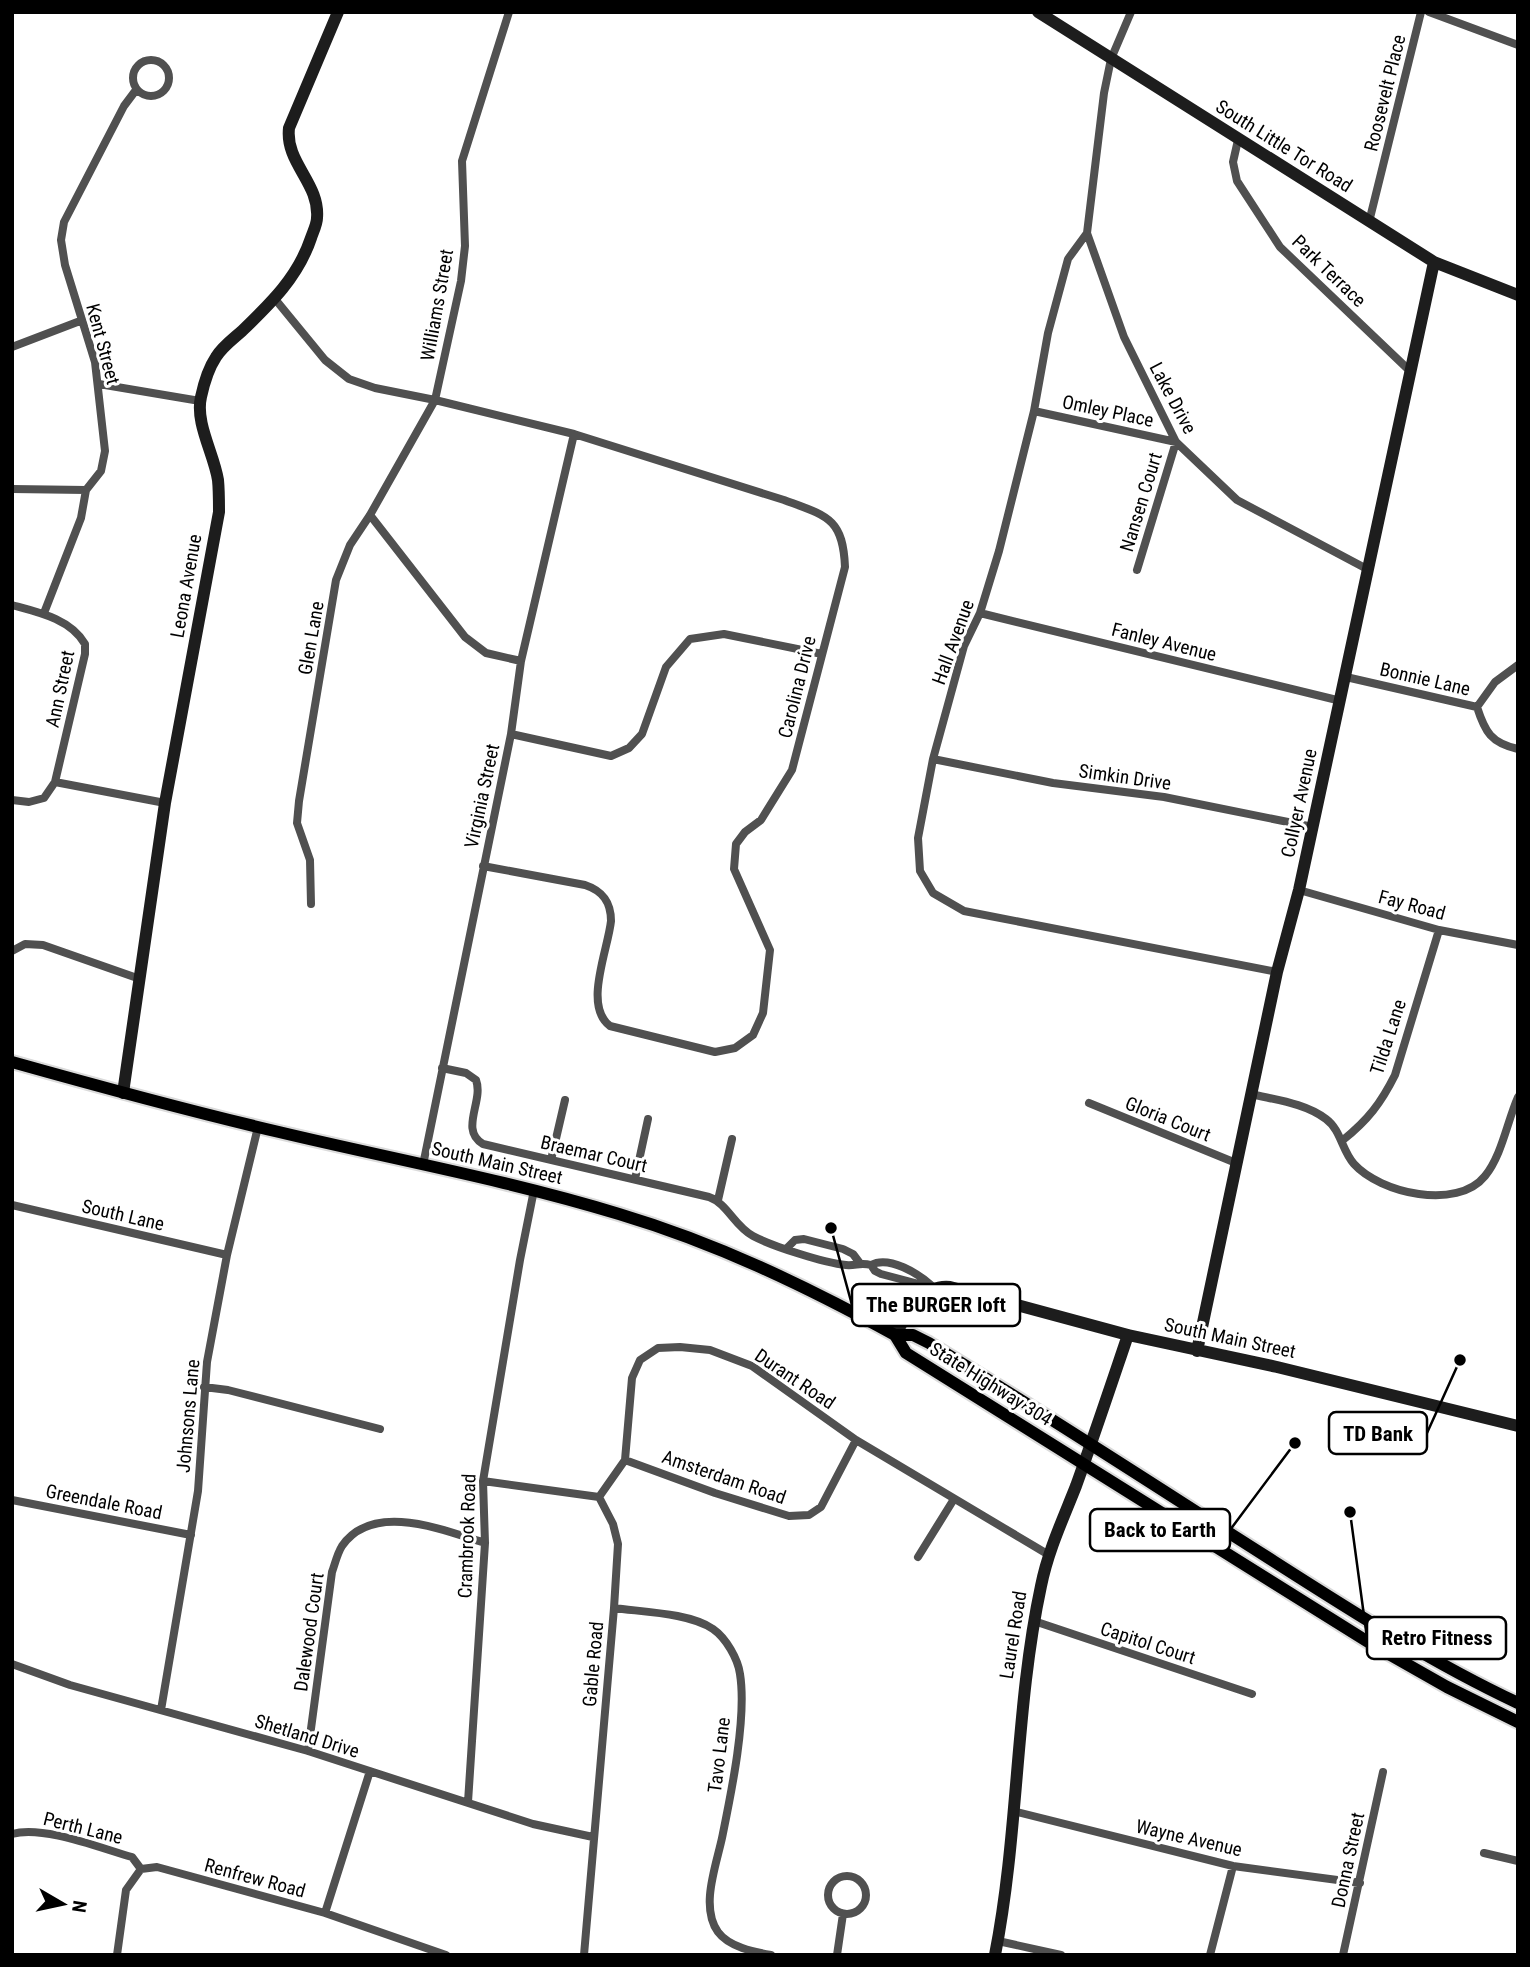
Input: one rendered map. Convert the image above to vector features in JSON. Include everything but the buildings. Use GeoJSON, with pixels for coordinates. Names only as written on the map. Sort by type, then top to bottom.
{"type":"FeatureCollection","features":[{"type":"Feature","properties":{"kind":"main road","name":"South Main Street"},"geometry":{"type":"LineString","coordinates":[[12,1062],[258,1127],[534,1190],[619,1214],[723,1251],[808,1288],[895,1335]]}},
{"type":"Feature","properties":{"kind":"main road","name":"State Highway 304"},"geometry":{"type":"LineString","coordinates":[[895,1335],[916,1336],[1376,1626],[1434,1660],[1518,1703]]}},
{"type":"Feature","properties":{"kind":"main road","name":"State Highway 304"},"geometry":{"type":"LineString","coordinates":[[895,1335],[906,1353],[1373,1645],[1455,1691],[1518,1722]]}},
{"type":"Feature","properties":{"kind":"street","name":"Leona Avenue"},"geometry":{"type":"LineString","coordinates":[[123,1093],[165,803],[219,512],[218,481],[200,401],[208,371],[217,355],[275,299],[293,276],[307,249],[317,218],[315,199],[291,154],[289,128],[338,12]]}},
{"type":"Feature","properties":{"kind":"street","name":"Williams Street"},"geometry":{"type":"LineString","coordinates":[[435,400],[461,281],[465,246],[462,162],[509,12]]}},
{"type":"Feature","properties":{"kind":"street","name":"South Little Tor Road"},"geometry":{"type":"LineString","coordinates":[[1038,12],[1434,262],[1518,295]]}},
{"type":"Feature","properties":{"kind":"street","name":"Hall Avenue"},"geometry":{"type":"LineString","coordinates":[[1131,12],[1111,59],[1104,93],[1087,233],[1068,259],[1048,333],[1034,411],[999,551],[980,613],[964,646],[933,759],[918,838],[920,871],[933,892],[964,911],[1277,972]]}},
{"type":"Feature","properties":{"kind":"street","name":"Roosevelt Place"},"geometry":{"type":"LineString","coordinates":[[1369,222],[1421,12]]}},
{"type":"Feature","properties":{"kind":"street"},"geometry":{"type":"LineString","coordinates":[[1429,12],[1518,45]]}},
{"type":"Feature","properties":{"kind":"street","name":"Kent Street"},"geometry":{"type":"LineString","coordinates":[[153,60],[164,66],[169,81],[162,93],[147,96],[136,90],[132,75],[139,64],[153,60]]}},
{"type":"Feature","properties":{"kind":"street","name":"Kent Street"},"geometry":{"type":"LineString","coordinates":[[44,614],[81,518],[86,490],[101,471],[105,451],[99,384],[65,265],[61,240],[64,222],[124,106],[136,90]]}},
{"type":"Feature","properties":{"kind":"street","name":"Park Terrace"},"geometry":{"type":"LineString","coordinates":[[1238,140],[1233,162],[1237,181],[1280,247],[1411,372]]}},
{"type":"Feature","properties":{"kind":"street","name":"Lake Drive"},"geometry":{"type":"LineString","coordinates":[[1087,233],[1124,337],[1176,442],[1237,500],[1367,569]]}},
{"type":"Feature","properties":{"kind":"street","name":"Collyer Avenue"},"geometry":{"type":"LineString","coordinates":[[1197,1351],[1277,972],[1299,890],[1341,701],[1434,262]]}},
{"type":"Feature","properties":{"kind":"street","name":"Carolina Drive"},"geometry":{"type":"LineString","coordinates":[[275,299],[326,360],[349,379],[375,388],[574,434],[784,500],[833,522],[844,542],[845,567],[792,770],[761,820],[736,844],[734,869],[770,950],[763,1013],[753,1035],[735,1048],[715,1052],[610,1026],[600,1015],[597,1001],[611,921],[605,897],[585,885],[484,866]]}},
{"type":"Feature","properties":{"kind":"street"},"geometry":{"type":"LineString","coordinates":[[12,347],[80,321]]}},
{"type":"Feature","properties":{"kind":"street"},"geometry":{"type":"LineString","coordinates":[[99,384],[200,401]]}},
{"type":"Feature","properties":{"kind":"street","name":"Glen Lane"},"geometry":{"type":"LineString","coordinates":[[311,904],[310,860],[298,822],[299,801],[336,580],[350,545],[435,400]]}},
{"type":"Feature","properties":{"kind":"street","name":"Omley Place"},"geometry":{"type":"LineString","coordinates":[[1034,411],[1176,442]]}},
{"type":"Feature","properties":{"kind":"street","name":"Virginia Street"},"geometry":{"type":"LineString","coordinates":[[423,1165],[511,734],[521,661],[574,434]]}},
{"type":"Feature","properties":{"kind":"street","name":"Nansen Court"},"geometry":{"type":"LineString","coordinates":[[1138,570],[1176,442]]}},
{"type":"Feature","properties":{"kind":"street"},"geometry":{"type":"LineString","coordinates":[[12,489],[86,490]]}},
{"type":"Feature","properties":{"kind":"street"},"geometry":{"type":"LineString","coordinates":[[370,515],[465,637],[486,653],[521,661]]}},
{"type":"Feature","properties":{"kind":"street","name":"Ann Street"},"geometry":{"type":"LineString","coordinates":[[12,605],[44,614],[71,628],[85,644],[85,654],[55,782]]}},
{"type":"Feature","properties":{"kind":"street","name":"Fanley Avenue"},"geometry":{"type":"LineString","coordinates":[[980,613],[1341,701]]}},
{"type":"Feature","properties":{"kind":"street"},"geometry":{"type":"LineString","coordinates":[[511,734],[611,756],[629,748],[642,734],[666,667],[691,639],[724,634],[822,654]]}},
{"type":"Feature","properties":{"kind":"street"},"geometry":{"type":"LineString","coordinates":[[1477,707],[1495,682],[1518,665]]}},
{"type":"Feature","properties":{"kind":"street","name":"Bonnie Lane"},"geometry":{"type":"LineString","coordinates":[[1346,677],[1477,707],[1484,730],[1505,746],[1518,749]]}},
{"type":"Feature","properties":{"kind":"street","name":"Simkin Drive"},"geometry":{"type":"LineString","coordinates":[[933,759],[1053,783],[1164,797],[1313,827]]}},
{"type":"Feature","properties":{"kind":"street"},"geometry":{"type":"LineString","coordinates":[[12,800],[29,802],[44,798],[55,782],[165,803]]}},
{"type":"Feature","properties":{"kind":"street","name":"Fay Road"},"geometry":{"type":"LineString","coordinates":[[1299,890],[1439,930],[1518,946]]}},
{"type":"Feature","properties":{"kind":"street","name":"Tilda Lane"},"geometry":{"type":"LineString","coordinates":[[1343,1140],[1366,1121],[1395,1075],[1439,930]]}},
{"type":"Feature","properties":{"kind":"street"},"geometry":{"type":"LineString","coordinates":[[12,951],[25,944],[43,945],[140,979]]}},
{"type":"Feature","properties":{"kind":"street","name":"Braemar Court"},"geometry":{"type":"LineString","coordinates":[[442,1068],[467,1073],[476,1080],[479,1095],[471,1129],[476,1140],[487,1145],[718,1200]]}},
{"type":"Feature","properties":{"kind":"street"},"geometry":{"type":"LineString","coordinates":[[1251,1094],[1307,1108],[1328,1120],[1343,1140],[1352,1162],[1370,1178],[1396,1190],[1427,1196],[1458,1193],[1484,1178],[1496,1157],[1518,1097]]}},
{"type":"Feature","properties":{"kind":"street"},"geometry":{"type":"LineString","coordinates":[[551,1160],[565,1100]]}},
{"type":"Feature","properties":{"kind":"street","name":"Gloria Court"},"geometry":{"type":"LineString","coordinates":[[1089,1103],[1236,1163]]}},
{"type":"Feature","properties":{"kind":"street"},"geometry":{"type":"LineString","coordinates":[[635,1179],[648,1119]]}},
{"type":"Feature","properties":{"kind":"street","name":"Johnsons Lane"},"geometry":{"type":"LineString","coordinates":[[161,1710],[198,1491],[204,1387],[227,1255],[258,1127]]}},
{"type":"Feature","properties":{"kind":"street"},"geometry":{"type":"LineString","coordinates":[[732,1139],[718,1200],[748,1233],[787,1248]]}},
{"type":"Feature","properties":{"kind":"street","name":"Crambrook Road"},"geometry":{"type":"LineString","coordinates":[[468,1802],[485,1543],[483,1481],[534,1190]]}},
{"type":"Feature","properties":{"kind":"street","name":"South Lane"},"geometry":{"type":"LineString","coordinates":[[12,1205],[227,1255]]}},
{"type":"Feature","properties":{"kind":"street","name":"South Main Street"},"geometry":{"type":"LineString","coordinates":[[859,1262],[847,1250],[804,1239],[795,1240],[787,1248],[844,1265],[859,1262],[872,1265],[881,1262],[909,1269],[935,1288],[950,1287],[1128,1335],[1290,1370],[1518,1426]]}},
{"type":"Feature","properties":{"kind":"street"},"geometry":{"type":"LineString","coordinates":[[895,1335],[916,1304],[935,1288]]}},
{"type":"Feature","properties":{"kind":"street","name":"Laurel Road"},"geometry":{"type":"LineString","coordinates":[[995,1955],[1013,1811],[1020,1719],[1034,1621],[1049,1555],[1128,1335]]}},
{"type":"Feature","properties":{"kind":"street","name":"Durant Road"},"geometry":{"type":"LineString","coordinates":[[625,1460],[632,1378],[640,1360],[658,1348],[710,1350],[752,1366],[856,1440],[1049,1555]]}},
{"type":"Feature","properties":{"kind":"street"},"geometry":{"type":"LineString","coordinates":[[204,1387],[228,1390],[380,1429]]}},
{"type":"Feature","properties":{"kind":"street","name":"Amsterdam Road"},"geometry":{"type":"LineString","coordinates":[[625,1460],[715,1493],[789,1516],[809,1515],[821,1507],[856,1440]]}},
{"type":"Feature","properties":{"kind":"street"},"geometry":{"type":"LineString","coordinates":[[483,1481],[599,1497],[625,1460]]}},
{"type":"Feature","properties":{"kind":"street","name":"Gable Road"},"geometry":{"type":"LineString","coordinates":[[584,1955],[618,1544],[614,1524],[599,1497]]}},
{"type":"Feature","properties":{"kind":"street"},"geometry":{"type":"LineString","coordinates":[[918,1557],[954,1499]]}},
{"type":"Feature","properties":{"kind":"street","name":"Greendale Road"},"geometry":{"type":"LineString","coordinates":[[12,1500],[191,1535]]}},
{"type":"Feature","properties":{"kind":"street","name":"Dalewood Court"},"geometry":{"type":"LineString","coordinates":[[308,1751],[332,1572],[341,1548],[355,1531],[375,1523],[425,1525],[485,1543]]}},
{"type":"Feature","properties":{"kind":"street","name":"Tavo Lane"},"geometry":{"type":"LineString","coordinates":[[614,1608],[691,1620],[714,1629],[731,1649],[740,1673],[740,1716],[730,1798],[710,1893],[711,1916],[719,1933],[735,1945],[771,1955]]}},
{"type":"Feature","properties":{"kind":"street","name":"Capitol Court"},"geometry":{"type":"LineString","coordinates":[[1034,1621],[1252,1694]]}},
{"type":"Feature","properties":{"kind":"street","name":"Shetland Drive"},"geometry":{"type":"LineString","coordinates":[[12,1664],[71,1685],[308,1751],[533,1824],[593,1837]]}},
{"type":"Feature","properties":{"kind":"street"},"geometry":{"type":"LineString","coordinates":[[325,1913],[370,1771]]}},
{"type":"Feature","properties":{"kind":"street","name":"Donna Street"},"geometry":{"type":"LineString","coordinates":[[1343,1955],[1383,1772]]}},
{"type":"Feature","properties":{"kind":"street","name":"Wayne Avenue"},"geometry":{"type":"LineString","coordinates":[[1013,1811],[1233,1866],[1360,1883]]}},
{"type":"Feature","properties":{"kind":"street","name":"Perth Lane"},"geometry":{"type":"LineString","coordinates":[[12,1834],[25,1830],[41,1832],[132,1857],[141,1869]]}},
{"type":"Feature","properties":{"kind":"street"},"geometry":{"type":"LineString","coordinates":[[1484,1853],[1518,1861]]}},
{"type":"Feature","properties":{"kind":"street"},"geometry":{"type":"LineString","coordinates":[[1210,1955],[1233,1866]]}},
{"type":"Feature","properties":{"kind":"street","name":"Renfrew Road"},"geometry":{"type":"LineString","coordinates":[[141,1869],[157,1867],[325,1913],[446,1955]]}},
{"type":"Feature","properties":{"kind":"street"},"geometry":{"type":"LineString","coordinates":[[117,1955],[127,1890],[141,1869]]}},
{"type":"Feature","properties":{"kind":"street"},"geometry":{"type":"LineString","coordinates":[[850,1876],[862,1882],[866,1900],[858,1911],[843,1914],[832,1907],[828,1892],[835,1880],[850,1876]]}},
{"type":"Feature","properties":{"kind":"street"},"geometry":{"type":"LineString","coordinates":[[837,1955],[843,1914]]}},
{"type":"Feature","properties":{"kind":"street"},"geometry":{"type":"LineString","coordinates":[[998,1941],[1061,1955]]}},
{"type":"Feature","properties":{"kind":"place","name":"The BURGER loft"},"geometry":{"type":"Point","coordinates":[831,1228]}},
{"type":"Feature","properties":{"kind":"place","name":"TD Bank"},"geometry":{"type":"Point","coordinates":[1460,1360]}},
{"type":"Feature","properties":{"kind":"place","name":"Back to Earth"},"geometry":{"type":"Point","coordinates":[1295,1443]}},
{"type":"Feature","properties":{"kind":"place","name":"Retro Fitness"},"geometry":{"type":"Point","coordinates":[1350,1512]}}]}
